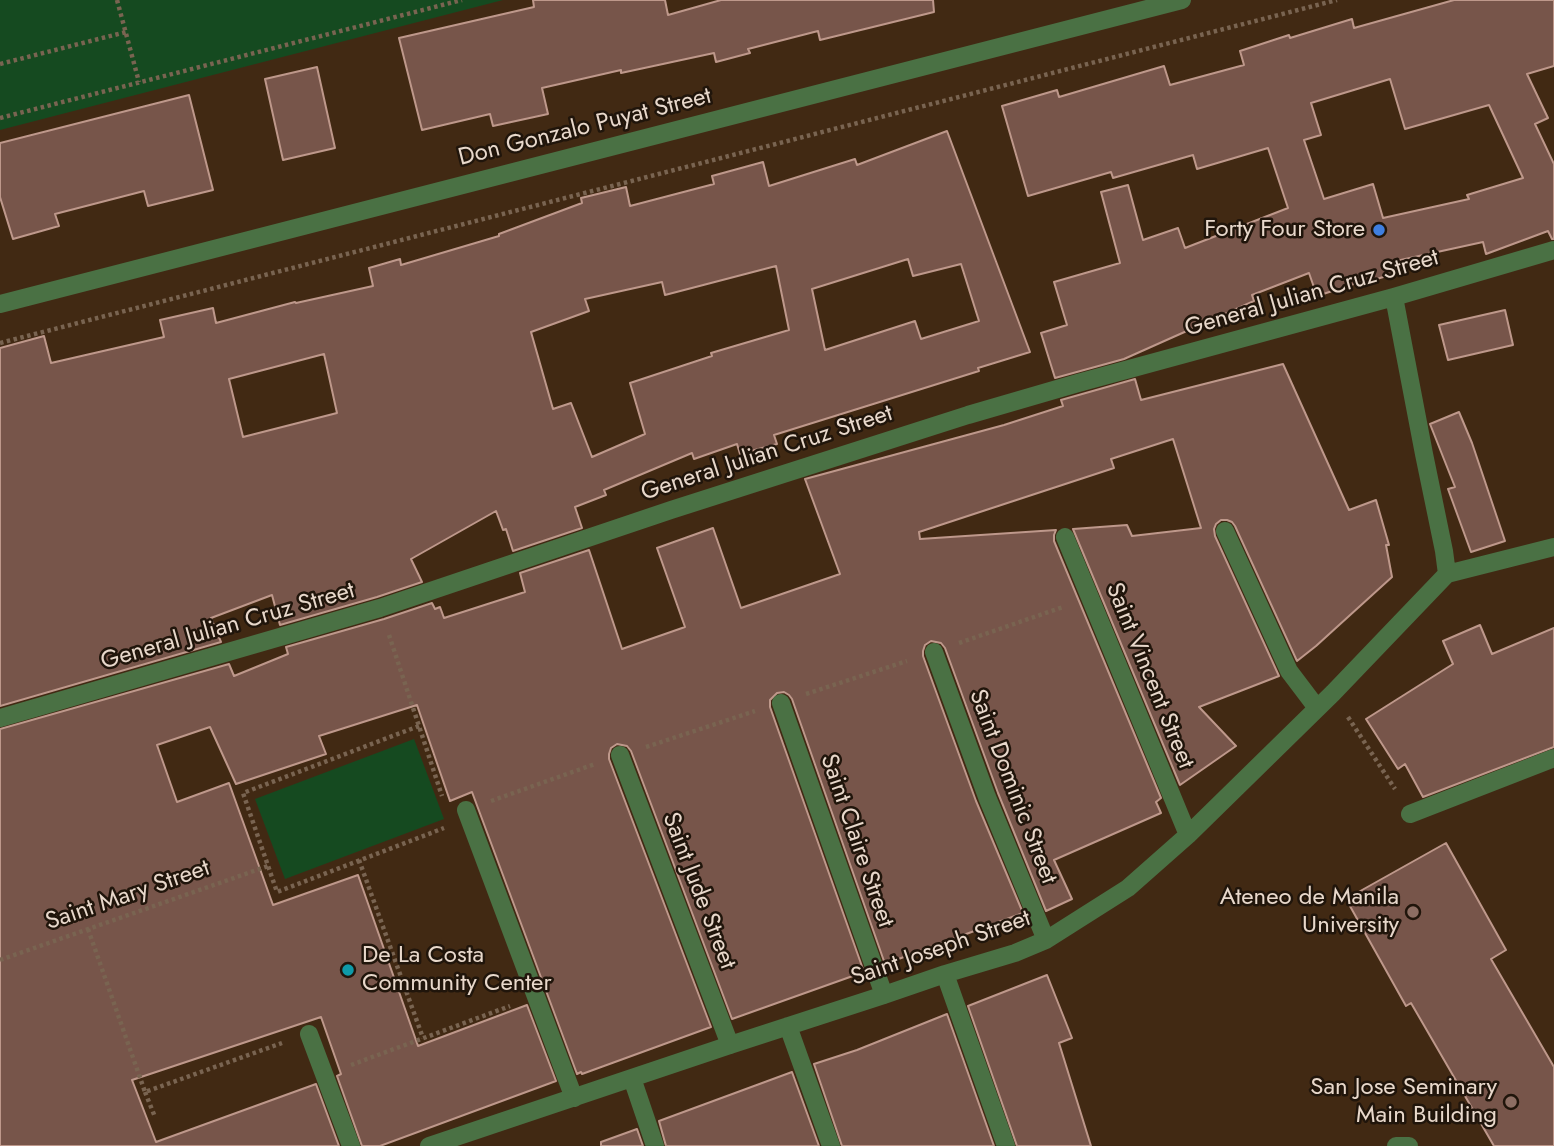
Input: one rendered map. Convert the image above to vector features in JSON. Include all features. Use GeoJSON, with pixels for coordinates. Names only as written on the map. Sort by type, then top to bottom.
{"type":"FeatureCollection","features":[{"type":"Feature","properties":{"kind":"street","name":"Don Gonzalo Puyat Street"},"geometry":{"type":"LineString","coordinates":[[0,304],[1182,0]]}},
{"type":"Feature","properties":{"kind":"street","name":"General Julian Cruz Street"},"geometry":{"type":"LineString","coordinates":[[0,718],[380,608],[671,510],[968,415],[1395,297],[1554,250]]}},
{"type":"Feature","properties":{"kind":"street"},"geometry":{"type":"LineString","coordinates":[[1395,297],[1447,574],[1554,547]]}},
{"type":"Feature","properties":{"kind":"street"},"geometry":{"type":"LineString","coordinates":[[1225,531],[1289,671],[1317,708]]}},
{"type":"Feature","properties":{"kind":"street","name":"Saint Vincent Street"},"geometry":{"type":"LineString","coordinates":[[1065,537],[1188,835]]}},
{"type":"Feature","properties":{"kind":"street","name":"Saint Joseph Street"},"geometry":{"type":"LineString","coordinates":[[429,1146],[478,1138],[573,1098],[1015,953],[1046,940],[1128,888],[1188,835],[1333,693],[1447,574]]}},
{"type":"Feature","properties":{"kind":"street","name":"Saint Dominic Street"},"geometry":{"type":"LineString","coordinates":[[934,652],[987,797],[1046,940]]}},
{"type":"Feature","properties":{"kind":"street","name":"Saint Claire Street"},"geometry":{"type":"LineString","coordinates":[[781,703],[884,995]]}},
{"type":"Feature","properties":{"kind":"street","name":"Saint Jude Street"},"geometry":{"type":"LineString","coordinates":[[620,755],[730,1045]]}},
{"type":"Feature","properties":{"kind":"street"},"geometry":{"type":"LineString","coordinates":[[1410,814],[1554,758]]}},
{"type":"Feature","properties":{"kind":"street"},"geometry":{"type":"LineString","coordinates":[[468,814],[573,1098]]}},
{"type":"Feature","properties":{"kind":"street"},"geometry":{"type":"LineString","coordinates":[[945,974],[1006,1146]]}},
{"type":"Feature","properties":{"kind":"street"},"geometry":{"type":"LineString","coordinates":[[788,1026],[831,1146]]}},
{"type":"Feature","properties":{"kind":"street"},"geometry":{"type":"LineString","coordinates":[[309,1034],[351,1146]]}},
{"type":"Feature","properties":{"kind":"street"},"geometry":{"type":"LineString","coordinates":[[632,1079],[655,1146]]}},
{"type":"Feature","properties":{"kind":"street"},"geometry":{"type":"LineString","coordinates":[[1396,1146],[1409,1146]]}},
{"type":"Feature","properties":{"kind":"path"},"geometry":{"type":"LineString","coordinates":[[117,0],[139,82]]}},
{"type":"Feature","properties":{"kind":"path"},"geometry":{"type":"LineString","coordinates":[[0,118],[462,0]]}},
{"type":"Feature","properties":{"kind":"path"},"geometry":{"type":"LineString","coordinates":[[0,343],[1337,0]]}},
{"type":"Feature","properties":{"kind":"path"},"geometry":{"type":"LineString","coordinates":[[0,64],[125,32]]}},
{"type":"Feature","properties":{"kind":"path"},"geometry":{"type":"LineString","coordinates":[[380,608],[449,815],[468,814]]}},
{"type":"Feature","properties":{"kind":"path"},"geometry":{"type":"LineString","coordinates":[[1333,693],[1410,814]]}},
{"type":"Feature","properties":{"kind":"path"},"geometry":{"type":"LineString","coordinates":[[419,726],[243,793],[277,892],[468,814]]}},
{"type":"Feature","properties":{"kind":"path"},"geometry":{"type":"LineString","coordinates":[[359,860],[423,1038]]}},
{"type":"Feature","properties":{"kind":"path","name":"Saint Mary Street"},"geometry":{"type":"LineString","coordinates":[[0,960],[268,866]]}},
{"type":"Feature","properties":{"kind":"path"},"geometry":{"type":"LineString","coordinates":[[88,929],[155,1117]]}},
{"type":"Feature","properties":{"kind":"path"},"geometry":{"type":"LineString","coordinates":[[324,1075],[536,996]]}},
{"type":"Feature","properties":{"kind":"path"},"geometry":{"type":"LineString","coordinates":[[145,1092],[309,1034]]}},
{"type":"Feature","properties":{"kind":"green space"},"geometry":{"type":"Polygon","coordinates":[[[0,0],[503,0],[0,130],[0,0]]]}},
{"type":"Feature","properties":{"kind":"green space"},"geometry":{"type":"Polygon","coordinates":[[[414,739],[444,819],[285,879],[255,799],[414,739]]]}},
{"type":"Feature","properties":{"kind":"building"},"geometry":{"type":"Polygon","coordinates":[[[533,0],[665,0],[668,15],[721,0],[933,0],[934,12],[820,40],[818,31],[748,49],[750,53],[716,62],[714,53],[542,88],[548,114],[493,126],[490,114],[422,130],[399,38],[534,7],[533,0]]]}},
{"type":"Feature","properties":{"kind":"building"},"geometry":{"type":"Polygon","coordinates":[[[1454,0],[1554,0],[1554,66],[1527,74],[1548,118],[1535,124],[1554,164],[1554,239],[1548,231],[1486,254],[1483,242],[1396,261],[1400,272],[1317,296],[1309,273],[1252,295],[1254,301],[1124,359],[1055,378],[1041,333],[1067,325],[1054,282],[1120,263],[1101,192],[1128,185],[1143,240],[1178,228],[1185,248],[1288,208],[1268,148],[1197,169],[1193,155],[1113,178],[1111,172],[1028,196],[1002,106],[1057,90],[1059,97],[1164,66],[1170,85],[1244,65],[1240,51],[1289,35],[1290,38],[1352,19],[1354,28],[1454,0]],[[1390,79],[1311,103],[1321,135],[1304,140],[1324,199],[1373,184],[1383,218],[1469,199],[1467,195],[1523,178],[1489,105],[1405,129],[1390,79]]]}},
{"type":"Feature","properties":{"kind":"building"},"geometry":{"type":"Polygon","coordinates":[[[317,67],[335,148],[283,160],[265,79],[317,67]]]}},
{"type":"Feature","properties":{"kind":"building"},"geometry":{"type":"Polygon","coordinates":[[[189,95],[213,190],[148,206],[144,191],[55,214],[59,226],[13,239],[0,197],[0,143],[189,95]]]}},
{"type":"Feature","properties":{"kind":"building"},"geometry":{"type":"Polygon","coordinates":[[[947,131],[1030,352],[978,368],[979,371],[774,435],[777,444],[740,454],[737,444],[694,459],[692,453],[604,490],[606,495],[575,507],[582,528],[513,551],[506,529],[503,530],[496,511],[411,559],[422,582],[280,625],[272,595],[211,618],[221,642],[0,706],[0,348],[44,336],[51,363],[164,337],[160,320],[213,308],[216,323],[295,302],[373,286],[369,268],[400,259],[401,265],[499,236],[582,203],[581,198],[626,187],[630,206],[714,184],[712,176],[763,162],[769,186],[855,159],[857,165],[947,131]],[[908,259],[812,289],[825,350],[915,321],[921,339],[979,321],[961,264],[913,276],[908,259]],[[776,266],[665,295],[662,282],[585,299],[589,311],[531,332],[553,409],[571,403],[592,457],[645,434],[630,383],[712,356],[711,353],[789,330],[776,266]],[[324,354],[229,379],[243,437],[337,413],[324,354]]]}},
{"type":"Feature","properties":{"kind":"building"},"geometry":{"type":"Polygon","coordinates":[[[1505,310],[1513,345],[1448,360],[1439,325],[1505,310]]]}},
{"type":"Feature","properties":{"kind":"building"},"geometry":{"type":"Polygon","coordinates":[[[1283,364],[1349,510],[1376,500],[1389,545],[1386,545],[1392,577],[1297,661],[1235,526],[1227,520],[1216,524],[1215,536],[1279,676],[1199,707],[1236,746],[1180,785],[1073,529],[1127,525],[1132,536],[1201,528],[1173,439],[1111,459],[1114,468],[919,532],[920,539],[1056,530],[1054,541],[1161,798],[1156,802],[1161,813],[1054,860],[1072,899],[1046,911],[998,793],[945,648],[941,643],[931,641],[925,645],[923,656],[976,801],[1023,913],[885,964],[792,699],[784,692],[777,693],[770,700],[770,707],[864,972],[732,1019],[631,751],[627,746],[617,744],[611,748],[609,759],[711,1027],[577,1074],[472,792],[450,801],[417,705],[319,736],[326,754],[236,784],[210,727],[157,745],[177,802],[229,783],[273,905],[358,875],[418,1046],[527,1005],[556,1081],[380,1146],[362,1146],[337,1076],[341,1074],[321,1017],[132,1080],[156,1142],[316,1084],[339,1146],[0,1146],[0,729],[229,664],[234,676],[288,654],[286,647],[432,603],[435,609],[440,607],[444,618],[525,592],[520,573],[589,550],[622,649],[685,627],[657,548],[713,528],[741,608],[840,574],[805,479],[1004,425],[1063,406],[1061,400],[1135,379],[1141,400],[1283,364]]]}},
{"type":"Feature","properties":{"kind":"building"},"geometry":{"type":"Polygon","coordinates":[[[1459,412],[1505,541],[1471,552],[1448,489],[1455,487],[1430,424],[1459,412]]]}},
{"type":"Feature","properties":{"kind":"building"},"geometry":{"type":"Polygon","coordinates":[[[1480,625],[1492,654],[1554,628],[1554,747],[1423,797],[1405,764],[1398,769],[1366,719],[1453,664],[1443,641],[1480,625]]]}},
{"type":"Feature","properties":{"kind":"building"},"geometry":{"type":"Polygon","coordinates":[[[1446,843],[1506,950],[1491,959],[1554,1067],[1554,1146],[1494,1146],[1411,1003],[1406,1006],[1346,899],[1446,843]]]}},
{"type":"Feature","properties":{"kind":"building"},"geometry":{"type":"Polygon","coordinates":[[[1047,975],[1072,1038],[1059,1043],[1091,1146],[1017,1146],[968,1006],[1047,975]]]}},
{"type":"Feature","properties":{"kind":"building"},"geometry":{"type":"Polygon","coordinates":[[[947,1014],[994,1146],[842,1146],[814,1064],[947,1014]]]}},
{"type":"Feature","properties":{"kind":"building"},"geometry":{"type":"Polygon","coordinates":[[[792,1072],[819,1146],[666,1146],[659,1121],[792,1072]]]}},
{"type":"Feature","properties":{"kind":"building"},"geometry":{"type":"Polygon","coordinates":[[[637,1129],[643,1146],[601,1146],[601,1142],[637,1129]]]}},
{"type":"Feature","properties":{"kind":"place","name":"Forty Four Store"},"geometry":{"type":"Point","coordinates":[1379,230]}},
{"type":"Feature","properties":{"kind":"place","name":"Ateneo de Manila University"},"geometry":{"type":"Point","coordinates":[1413,912]}},
{"type":"Feature","properties":{"kind":"place","name":"De La Costa Community Center"},"geometry":{"type":"Point","coordinates":[348,970]}},
{"type":"Feature","properties":{"kind":"place","name":"San Jose Seminary Main Building"},"geometry":{"type":"Point","coordinates":[1511,1102]}}]}
